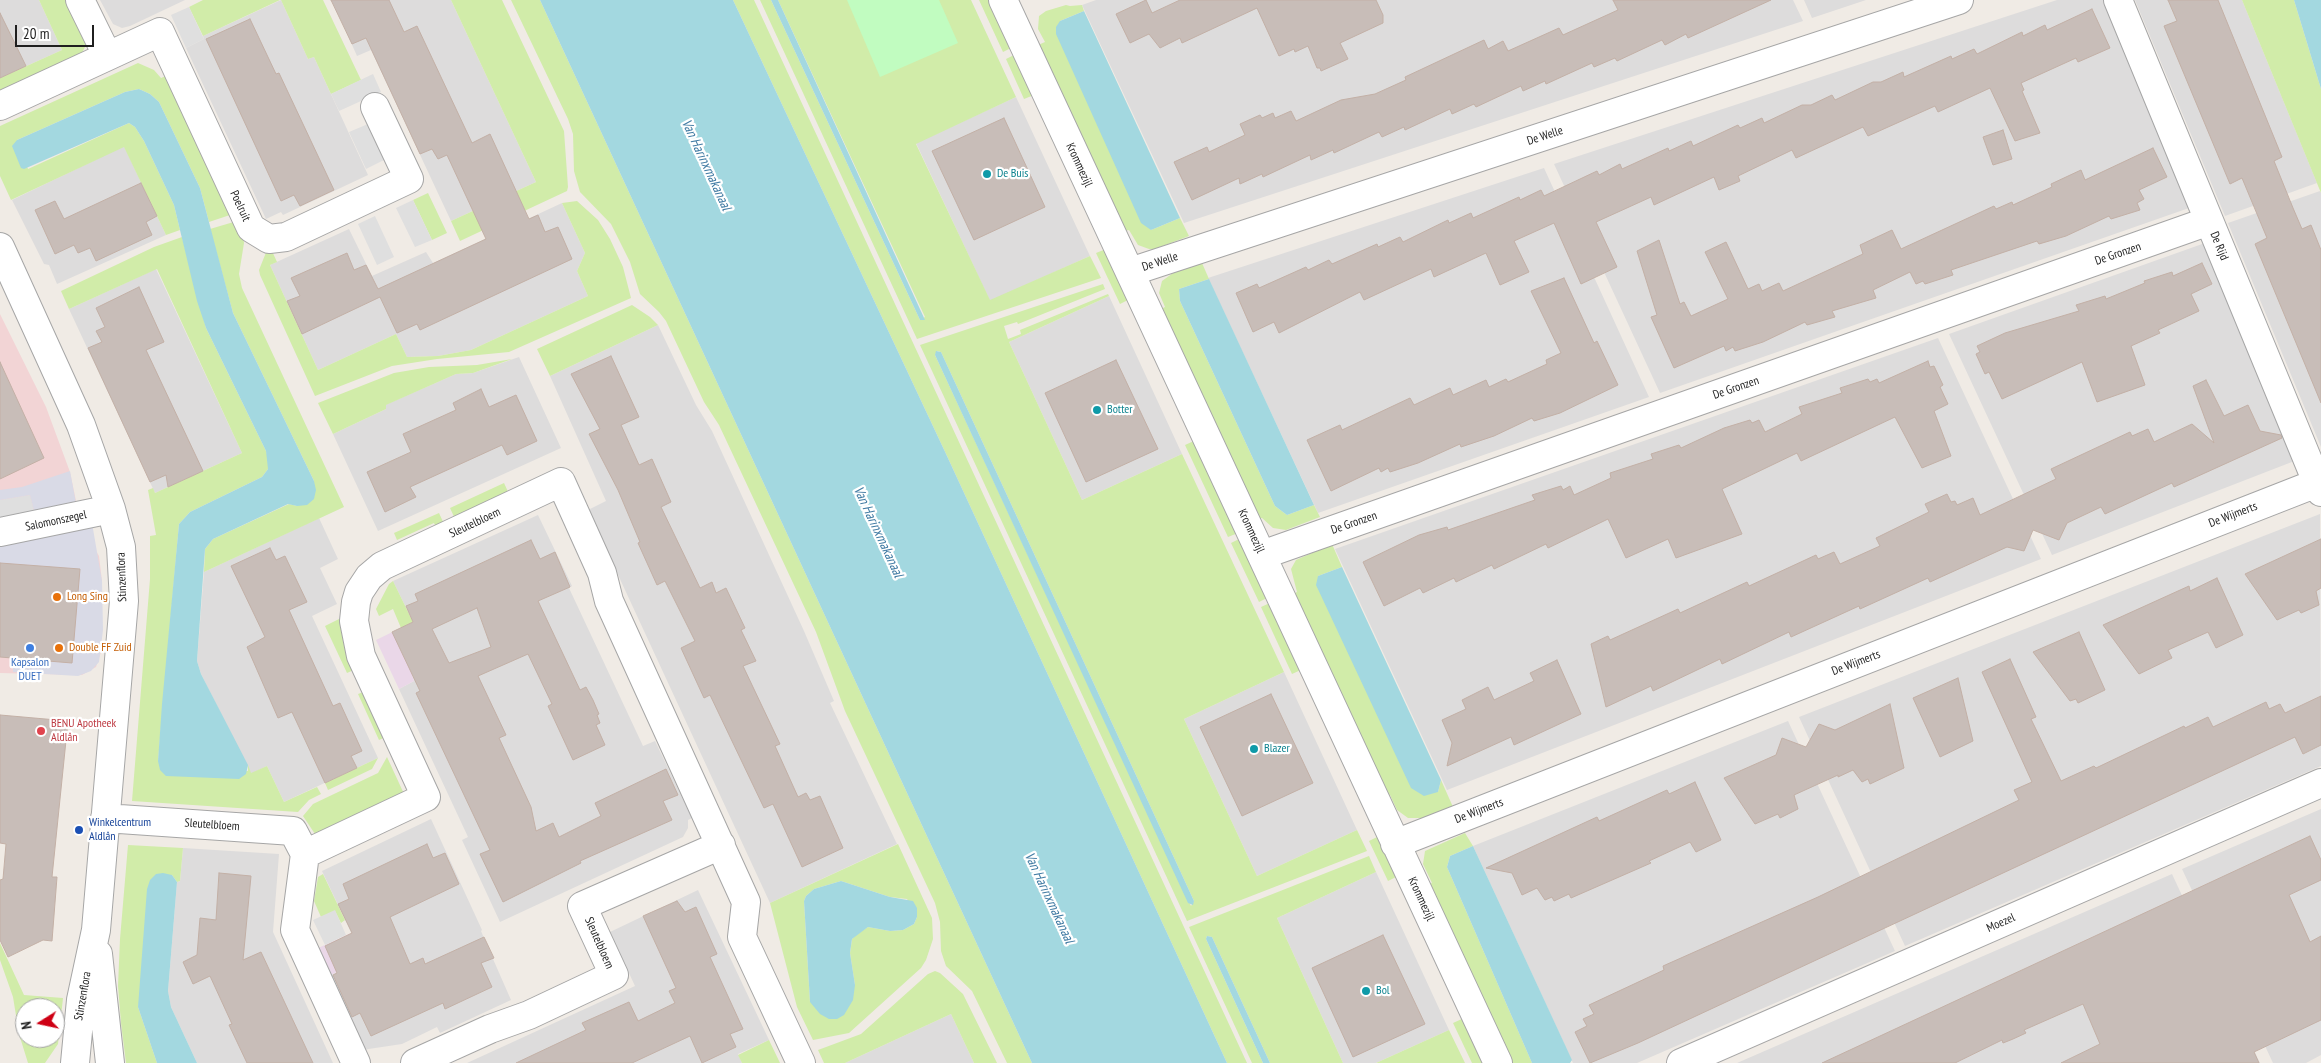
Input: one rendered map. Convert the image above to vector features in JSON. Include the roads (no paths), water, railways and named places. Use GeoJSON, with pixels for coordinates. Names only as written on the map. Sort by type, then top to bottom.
{"type":"FeatureCollection","features":[{"type":"Feature","properties":{"kind":"street"},"geometry":{"type":"LineString","coordinates":[[80,0],[107,55]]}},
{"type":"Feature","properties":{"kind":"street","name":"De Welle"},"geometry":{"type":"LineString","coordinates":[[1130,272],[1959,0]]}},
{"type":"Feature","properties":{"kind":"street","name":"De Rijd"},"geometry":{"type":"LineString","coordinates":[[2118,0],[2319,487]]}},
{"type":"Feature","properties":{"kind":"street","name":"Krommezijl"},"geometry":{"type":"LineString","coordinates":[[1011,2],[1130,272],[1498,1063]]}},
{"type":"Feature","properties":{"kind":"street","name":"Poelruit"},"geometry":{"type":"LineString","coordinates":[[0,106],[160,32],[251,228],[269,239],[286,237],[409,179],[375,107]]}},
{"type":"Feature","properties":{"kind":"street","name":"De Gronzen"},"geometry":{"type":"LineString","coordinates":[[1262,555],[2209,222]]}},
{"type":"Feature","properties":{"kind":"street","name":"Stinzenflora"},"geometry":{"type":"LineString","coordinates":[[0,247],[81,425],[111,509],[121,548],[124,601],[96,930],[80,1000],[75,1063]]}},
{"type":"Feature","properties":{"kind":"street","name":"Sleutelbloem"},"geometry":{"type":"LineString","coordinates":[[105,818],[293,831],[305,854],[426,797],[361,656],[354,621],[356,602],[363,584],[382,566],[561,482],[602,573],[608,601],[746,902],[742,937],[799,1059]]}},
{"type":"Feature","properties":{"kind":"street","name":"De Wijmerts"},"geometry":{"type":"LineString","coordinates":[[1395,844],[2319,487]]}},
{"type":"Feature","properties":{"kind":"street","name":"Salomonszegel"},"geometry":{"type":"LineString","coordinates":[[0,532],[111,509]]}},
{"type":"Feature","properties":{"kind":"street","name":"Moezel"},"geometry":{"type":"LineString","coordinates":[[1681,1063],[2321,783]]}},
{"type":"Feature","properties":{"kind":"street","name":"Sleutelbloem"},"geometry":{"type":"LineString","coordinates":[[415,1063],[490,1029],[529,1015],[614,975],[582,906],[721,845]]}},
{"type":"Feature","properties":{"kind":"street"},"geometry":{"type":"LineString","coordinates":[[305,854],[295,930],[356,1063]]}},
{"type":"Feature","properties":{"kind":"street","name":"Stinzenflora"},"geometry":{"type":"LineString","coordinates":[[96,930],[110,1063]]}},
{"type":"Feature","properties":{"kind":"water","name":"Van Harinxmakanaal"},"geometry":{"type":"Polygon","coordinates":[[[540,0],[733,0],[947,456],[1227,1063],[1032,1063],[540,0]]]}},
{"type":"Feature","properties":{"kind":"water"},"geometry":{"type":"Polygon","coordinates":[[[771,0],[778,0],[925,320],[920,320],[771,0]]]}},
{"type":"Feature","properties":{"kind":"water"},"geometry":{"type":"Polygon","coordinates":[[[2294,0],[2321,0],[2321,89],[2294,0]]]}},
{"type":"Feature","properties":{"kind":"water"},"geometry":{"type":"Polygon","coordinates":[[[1084,11],[1180,218],[1151,230],[1141,223],[1056,34],[1056,27],[1060,21],[1084,11]]]}},
{"type":"Feature","properties":{"kind":"water"},"geometry":{"type":"Polygon","coordinates":[[[139,89],[150,94],[159,102],[200,188],[233,313],[314,481],[316,490],[314,499],[307,505],[297,506],[288,504],[213,539],[205,549],[197,661],[201,674],[248,765],[246,774],[239,779],[166,776],[160,770],[158,761],[162,704],[179,524],[190,512],[262,477],[268,469],[266,451],[206,328],[197,301],[174,205],[144,141],[135,127],[129,123],[24,169],[21,168],[12,146],[17,140],[125,92],[139,89]]]}},
{"type":"Feature","properties":{"kind":"water"},"geometry":{"type":"Polygon","coordinates":[[[1209,279],[1314,505],[1287,515],[1275,506],[1180,301],[1179,289],[1209,279]]]}},
{"type":"Feature","properties":{"kind":"water"},"geometry":{"type":"Polygon","coordinates":[[[936,351],[941,352],[1194,901],[1193,905],[1188,903],[935,355],[936,351]]]}},
{"type":"Feature","properties":{"kind":"water"},"geometry":{"type":"Polygon","coordinates":[[[1342,567],[1441,780],[1438,792],[1424,796],[1411,788],[1316,585],[1318,576],[1342,567]]]}},
{"type":"Feature","properties":{"kind":"water"},"geometry":{"type":"Polygon","coordinates":[[[1473,846],[1572,1060],[1570,1063],[1532,1063],[1447,867],[1450,856],[1473,846]]]}},
{"type":"Feature","properties":{"kind":"water"},"geometry":{"type":"Polygon","coordinates":[[[156,874],[172,875],[177,882],[168,991],[171,1007],[197,1063],[157,1063],[138,1007],[147,889],[150,880],[156,874]]]}},
{"type":"Feature","properties":{"kind":"water"},"geometry":{"type":"Polygon","coordinates":[[[841,881],[890,897],[913,901],[917,908],[917,917],[914,924],[903,930],[890,931],[868,927],[852,939],[850,953],[855,985],[853,1000],[844,1015],[837,1019],[829,1019],[820,1014],[810,1002],[804,901],[806,896],[814,889],[841,881]]]}},
{"type":"Feature","properties":{"kind":"water"},"geometry":{"type":"Polygon","coordinates":[[[1207,936],[1212,937],[1270,1063],[1263,1063],[1206,939],[1207,936]]]}},
{"type":"Feature","properties":{"kind":"place","name":"De Buis"},"geometry":{"type":"Point","coordinates":[987,174]}},
{"type":"Feature","properties":{"kind":"place","name":"Botter"},"geometry":{"type":"Point","coordinates":[1097,410]}},
{"type":"Feature","properties":{"kind":"place","name":"Long Sing"},"geometry":{"type":"Point","coordinates":[57,597]}},
{"type":"Feature","properties":{"kind":"place","name":"Kapsalon DUET"},"geometry":{"type":"Point","coordinates":[30,648]}},
{"type":"Feature","properties":{"kind":"place","name":"Double FF Zuid"},"geometry":{"type":"Point","coordinates":[59,648]}},
{"type":"Feature","properties":{"kind":"place","name":"BENU Apotheek Aldlân"},"geometry":{"type":"Point","coordinates":[41,731]}},
{"type":"Feature","properties":{"kind":"place","name":"Blazer"},"geometry":{"type":"Point","coordinates":[1254,749]}},
{"type":"Feature","properties":{"kind":"place","name":"Winkelcentrum Aldlân"},"geometry":{"type":"Point","coordinates":[79,830]}},
{"type":"Feature","properties":{"kind":"place","name":"Bol"},"geometry":{"type":"Point","coordinates":[1366,991]}}]}
